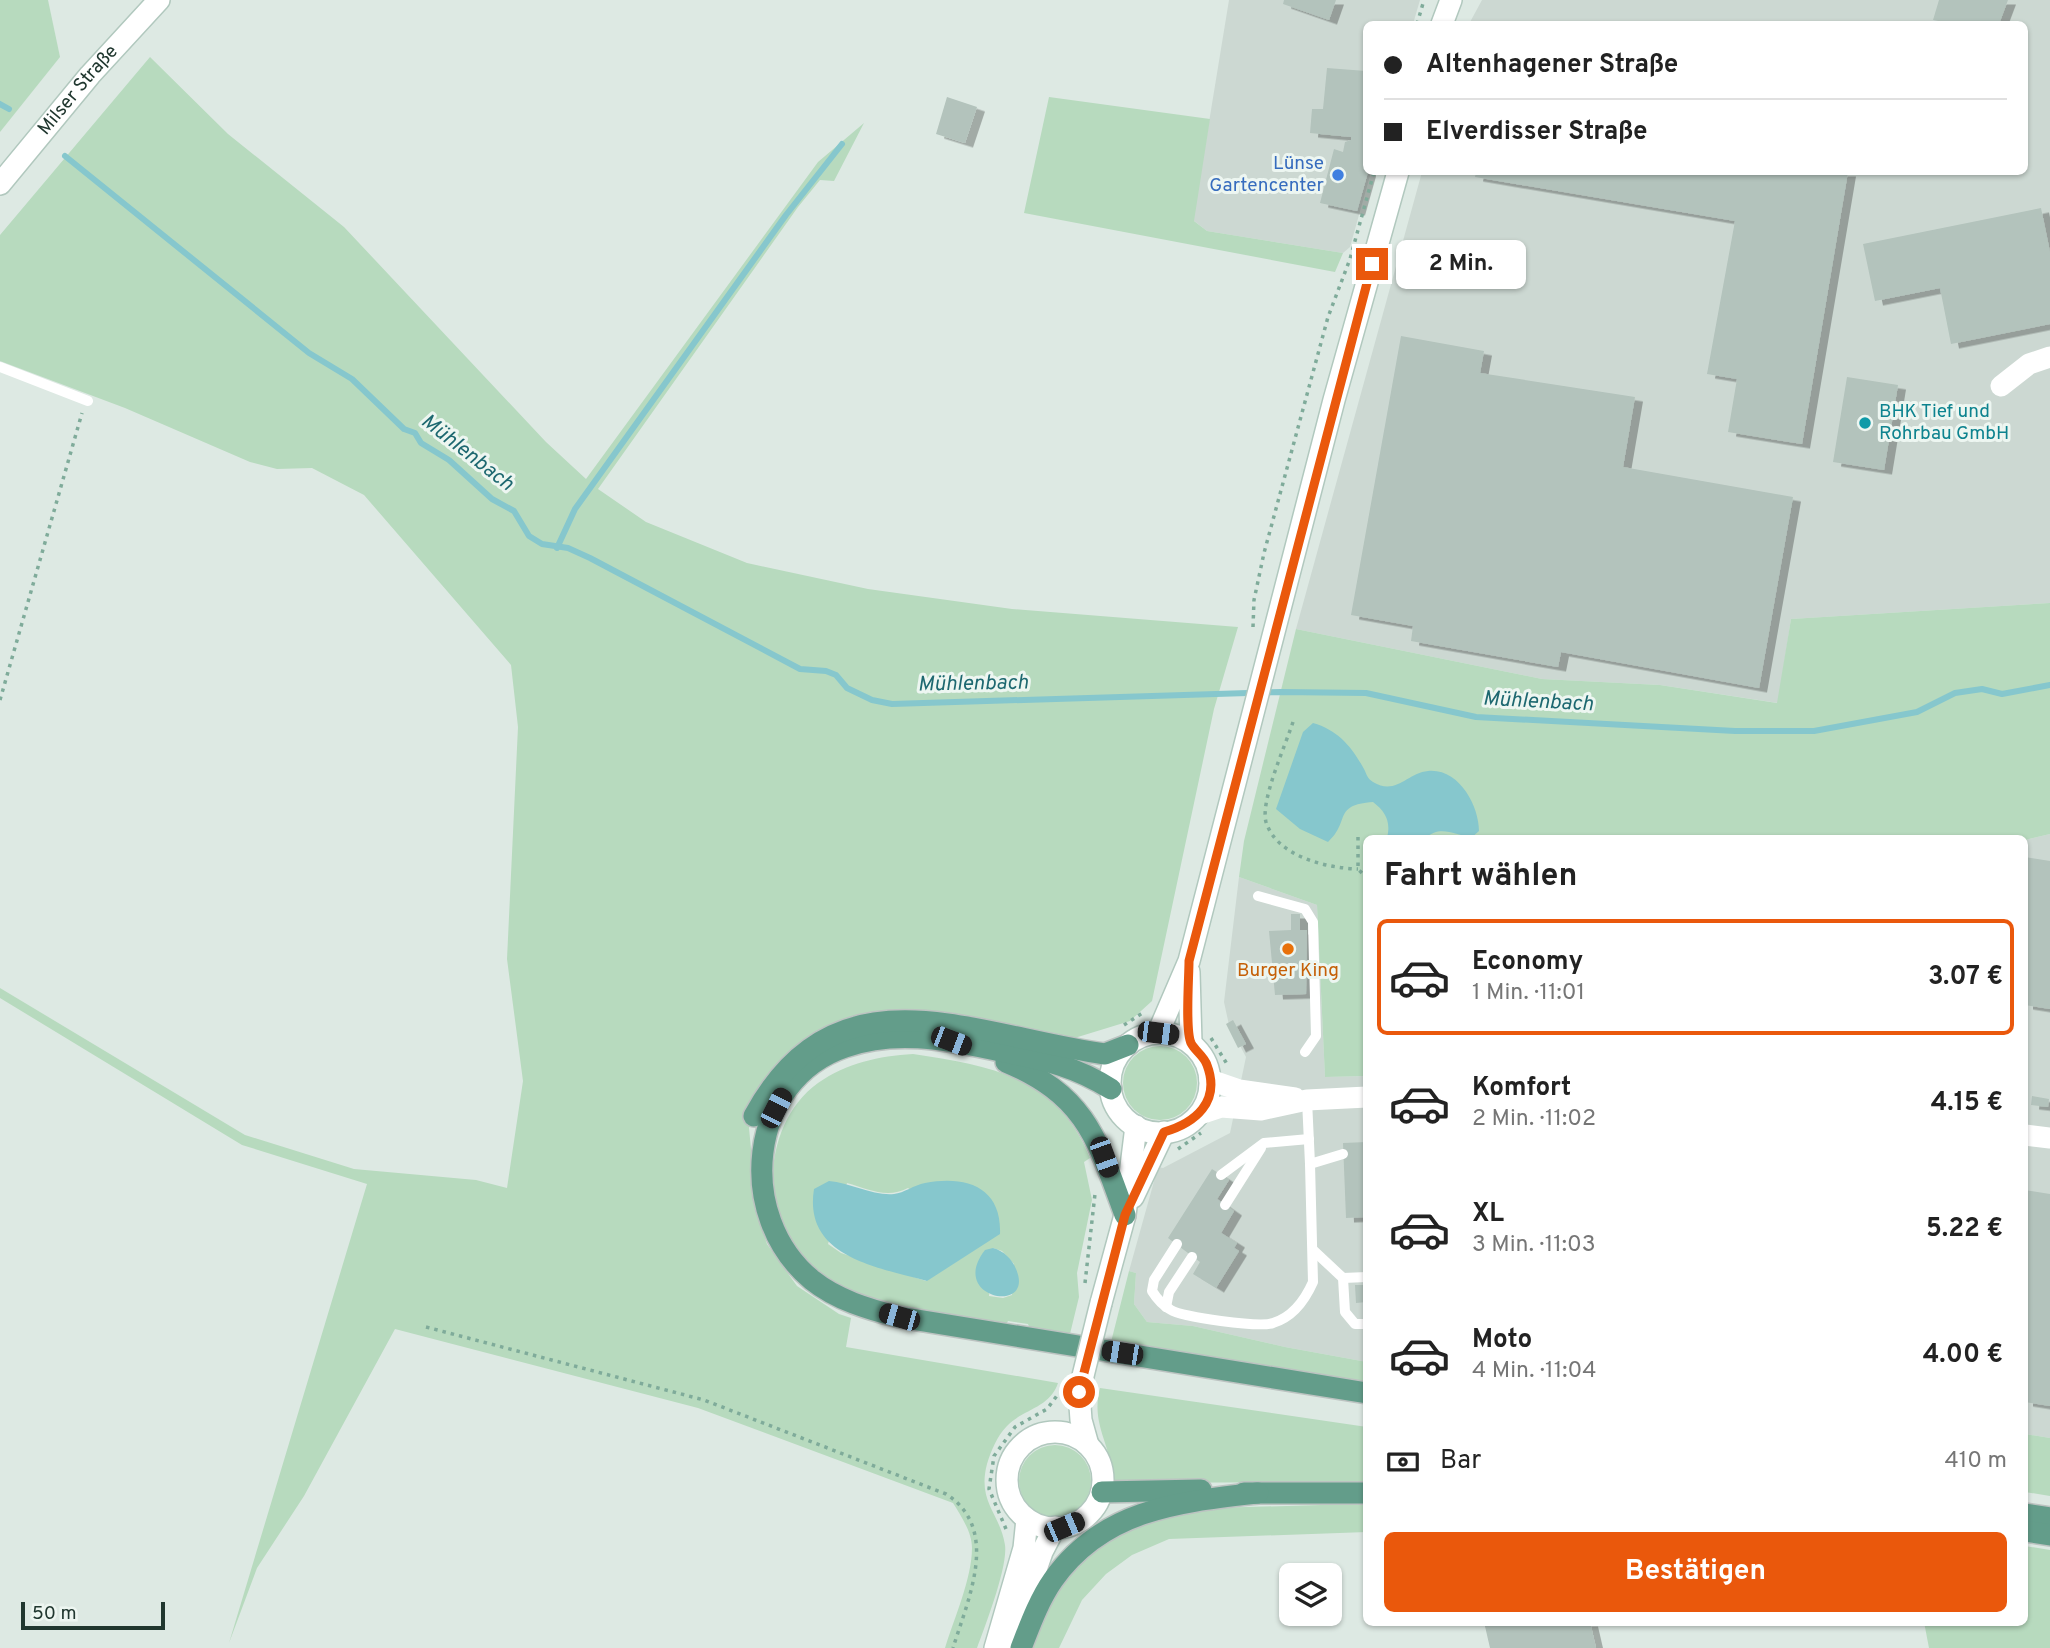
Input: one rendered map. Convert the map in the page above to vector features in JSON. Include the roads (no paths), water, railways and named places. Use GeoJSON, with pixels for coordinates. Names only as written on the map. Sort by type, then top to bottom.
{"type":"FeatureCollection","features":[{"type":"Feature","properties":{"kind":"main road","name":"Milser Straße"},"geometry":{"type":"LineString","coordinates":[[0,184],[90,75],[159,0]]}},
{"type":"Feature","properties":{"kind":"main road"},"geometry":{"type":"LineString","coordinates":[[1443,21],[1451,0]]}},
{"type":"Feature","properties":{"kind":"main road"},"geometry":{"type":"LineString","coordinates":[[1158,1033],[1189,961],[1262,677],[1397,175]]}},
{"type":"Feature","properties":{"kind":"main road"},"geometry":{"type":"LineString","coordinates":[[2001,386],[2029,364],[2050,357]]}},
{"type":"Feature","properties":{"kind":"main road"},"geometry":{"type":"LineString","coordinates":[[1189,961],[1191,1043]]}},
{"type":"Feature","properties":{"kind":"main road"},"geometry":{"type":"LineString","coordinates":[[754,1116],[779,1075],[798,1057],[837,1032],[860,1024],[909,1018],[941,1021],[1105,1054],[1147,1034],[1176,1035],[1191,1043],[1207,1064],[1210,1080],[1207,1101],[1199,1114],[1185,1126],[1164,1132],[1136,1126],[1120,1112],[1111,1088],[1112,1070],[1128,1045]]}},
{"type":"Feature","properties":{"kind":"main road"},"geometry":{"type":"LineString","coordinates":[[1111,1088],[1081,1070],[951,1041],[887,1037],[845,1047],[810,1063],[785,1090],[767,1125],[760,1163],[765,1206],[784,1250],[812,1280],[853,1305],[899,1317],[1363,1392]]}},
{"type":"Feature","properties":{"kind":"main road"},"geometry":{"type":"LineString","coordinates":[[951,1041],[1028,1071],[1072,1102],[1090,1126],[1125,1215]]}},
{"type":"Feature","properties":{"kind":"main road"},"geometry":{"type":"LineString","coordinates":[[1210,1080],[1239,1090],[1307,1100]]}},
{"type":"Feature","properties":{"kind":"main road"},"geometry":{"type":"LineString","coordinates":[[1199,1114],[1221,1107],[1261,1110],[1307,1100],[1363,1097]]}},
{"type":"Feature","properties":{"kind":"main road"},"geometry":{"type":"LineString","coordinates":[[1125,1215],[1136,1126]]}},
{"type":"Feature","properties":{"kind":"main road"},"geometry":{"type":"LineString","coordinates":[[1049,1432],[1073,1436],[1088,1445],[1098,1458],[1103,1474],[1102,1492],[1096,1506],[1083,1519],[1064,1527],[1043,1527],[1027,1519],[1010,1497],[1007,1483],[1010,1462],[1022,1444],[1049,1432],[1065,1417],[1094,1296],[1125,1215],[1164,1132]]}},
{"type":"Feature","properties":{"kind":"main road"},"geometry":{"type":"LineString","coordinates":[[2028,1135],[2050,1138]]}},
{"type":"Feature","properties":{"kind":"main road"},"geometry":{"type":"LineString","coordinates":[[1070,1390],[1088,1445]]}},
{"type":"Feature","properties":{"kind":"main road"},"geometry":{"type":"LineString","coordinates":[[1102,1492],[1186,1489],[1258,1493],[1363,1493]]}},
{"type":"Feature","properties":{"kind":"main road"},"geometry":{"type":"LineString","coordinates":[[1021,1648],[1051,1582],[1080,1549],[1111,1528],[1150,1509],[1258,1493]]}},
{"type":"Feature","properties":{"kind":"main road"},"geometry":{"type":"LineString","coordinates":[[2028,1514],[2050,1518]]}},
{"type":"Feature","properties":{"kind":"main road"},"geometry":{"type":"LineString","coordinates":[[995,1648],[1024,1548],[1027,1519]]}},
{"type":"Feature","properties":{"kind":"main road"},"geometry":{"type":"LineString","coordinates":[[1009,1648],[1042,1552],[1055,1527]]}},
{"type":"Feature","properties":{"kind":"main road"},"geometry":{"type":"LineString","coordinates":[[2028,1531],[2050,1535]]}},
{"type":"Feature","properties":{"kind":"lane"},"geometry":{"type":"LineString","coordinates":[[0,367],[83,399]]}},
{"type":"Feature","properties":{"kind":"lane"},"geometry":{"type":"LineString","coordinates":[[1258,896],[1305,909],[1311,915],[1316,1036],[1305,1052]]}},
{"type":"Feature","properties":{"kind":"lane"},"geometry":{"type":"LineString","coordinates":[[1177,1244],[1154,1280],[1152,1291],[1173,1312],[1255,1325],[1272,1324],[1292,1313],[1306,1297],[1313,1282],[1307,1100]]}},
{"type":"Feature","properties":{"kind":"lane"},"geometry":{"type":"LineString","coordinates":[[1221,1175],[1264,1143],[1309,1139]]}},
{"type":"Feature","properties":{"kind":"lane"},"geometry":{"type":"LineString","coordinates":[[1225,1205],[1264,1143]]}},
{"type":"Feature","properties":{"kind":"lane"},"geometry":{"type":"LineString","coordinates":[[1310,1164],[1343,1154]]}},
{"type":"Feature","properties":{"kind":"lane"},"geometry":{"type":"LineString","coordinates":[[1313,1250],[1343,1278],[1345,1312],[1355,1324],[1363,1324]]}},
{"type":"Feature","properties":{"kind":"lane"},"geometry":{"type":"LineString","coordinates":[[1166,1307],[1169,1292],[1192,1256]]}},
{"type":"Feature","properties":{"kind":"lane"},"geometry":{"type":"LineString","coordinates":[[1343,1278],[1363,1277]]}},
{"type":"Feature","properties":{"kind":"water"},"geometry":{"type":"Polygon","coordinates":[[[1313,723],[1330,730],[1343,740],[1369,779],[1381,786],[1395,785],[1428,771],[1449,776],[1458,782],[1471,800],[1479,831],[1474,835],[1442,831],[1430,835],[1387,835],[1386,818],[1373,802],[1347,810],[1328,842],[1300,829],[1276,809],[1303,732],[1313,723]]]}},
{"type":"Feature","properties":{"kind":"water"},"geometry":{"type":"Polygon","coordinates":[[[829,1181],[886,1194],[940,1181],[967,1183],[988,1195],[995,1205],[1000,1234],[927,1281],[866,1264],[832,1244],[820,1230],[814,1212],[814,1189],[829,1181]]]}},
{"type":"Feature","properties":{"kind":"water"},"geometry":{"type":"Polygon","coordinates":[[[993,1248],[1007,1256],[1016,1269],[1019,1283],[1014,1292],[1005,1296],[983,1290],[977,1280],[976,1267],[985,1250],[993,1248]]]}},
{"type":"Feature","properties":{"kind":"waterway","name":"Mühlenbach"},"geometry":{"type":"LineString","coordinates":[[0,104],[9,109]]}},
{"type":"Feature","properties":{"kind":"waterway"},"geometry":{"type":"LineString","coordinates":[[557,548],[575,509],[786,215],[842,144]]}},
{"type":"Feature","properties":{"kind":"waterway","name":"Mühlenbach"},"geometry":{"type":"LineString","coordinates":[[65,156],[309,353],[352,379],[404,429],[415,433],[421,443],[449,460],[492,499],[514,511],[529,536],[542,544],[568,548],[590,558],[800,669],[826,671],[836,675],[847,688],[872,700],[892,704],[1281,692],[1366,693],[1476,717],[1735,731],[1814,731],[1917,712],[1955,693],[1982,689],[2002,694],[2050,685]]}},
{"type":"Feature","properties":{"kind":"place","name":"Lünse Gartencenter"},"geometry":{"type":"Point","coordinates":[1338,175]}},
{"type":"Feature","properties":{"kind":"place","name":"BHK Tief und Rohrbau GmbH"},"geometry":{"type":"Point","coordinates":[1865,423]}},
{"type":"Feature","properties":{"kind":"place","name":"Burger King"},"geometry":{"type":"Point","coordinates":[1288,949]}}]}
